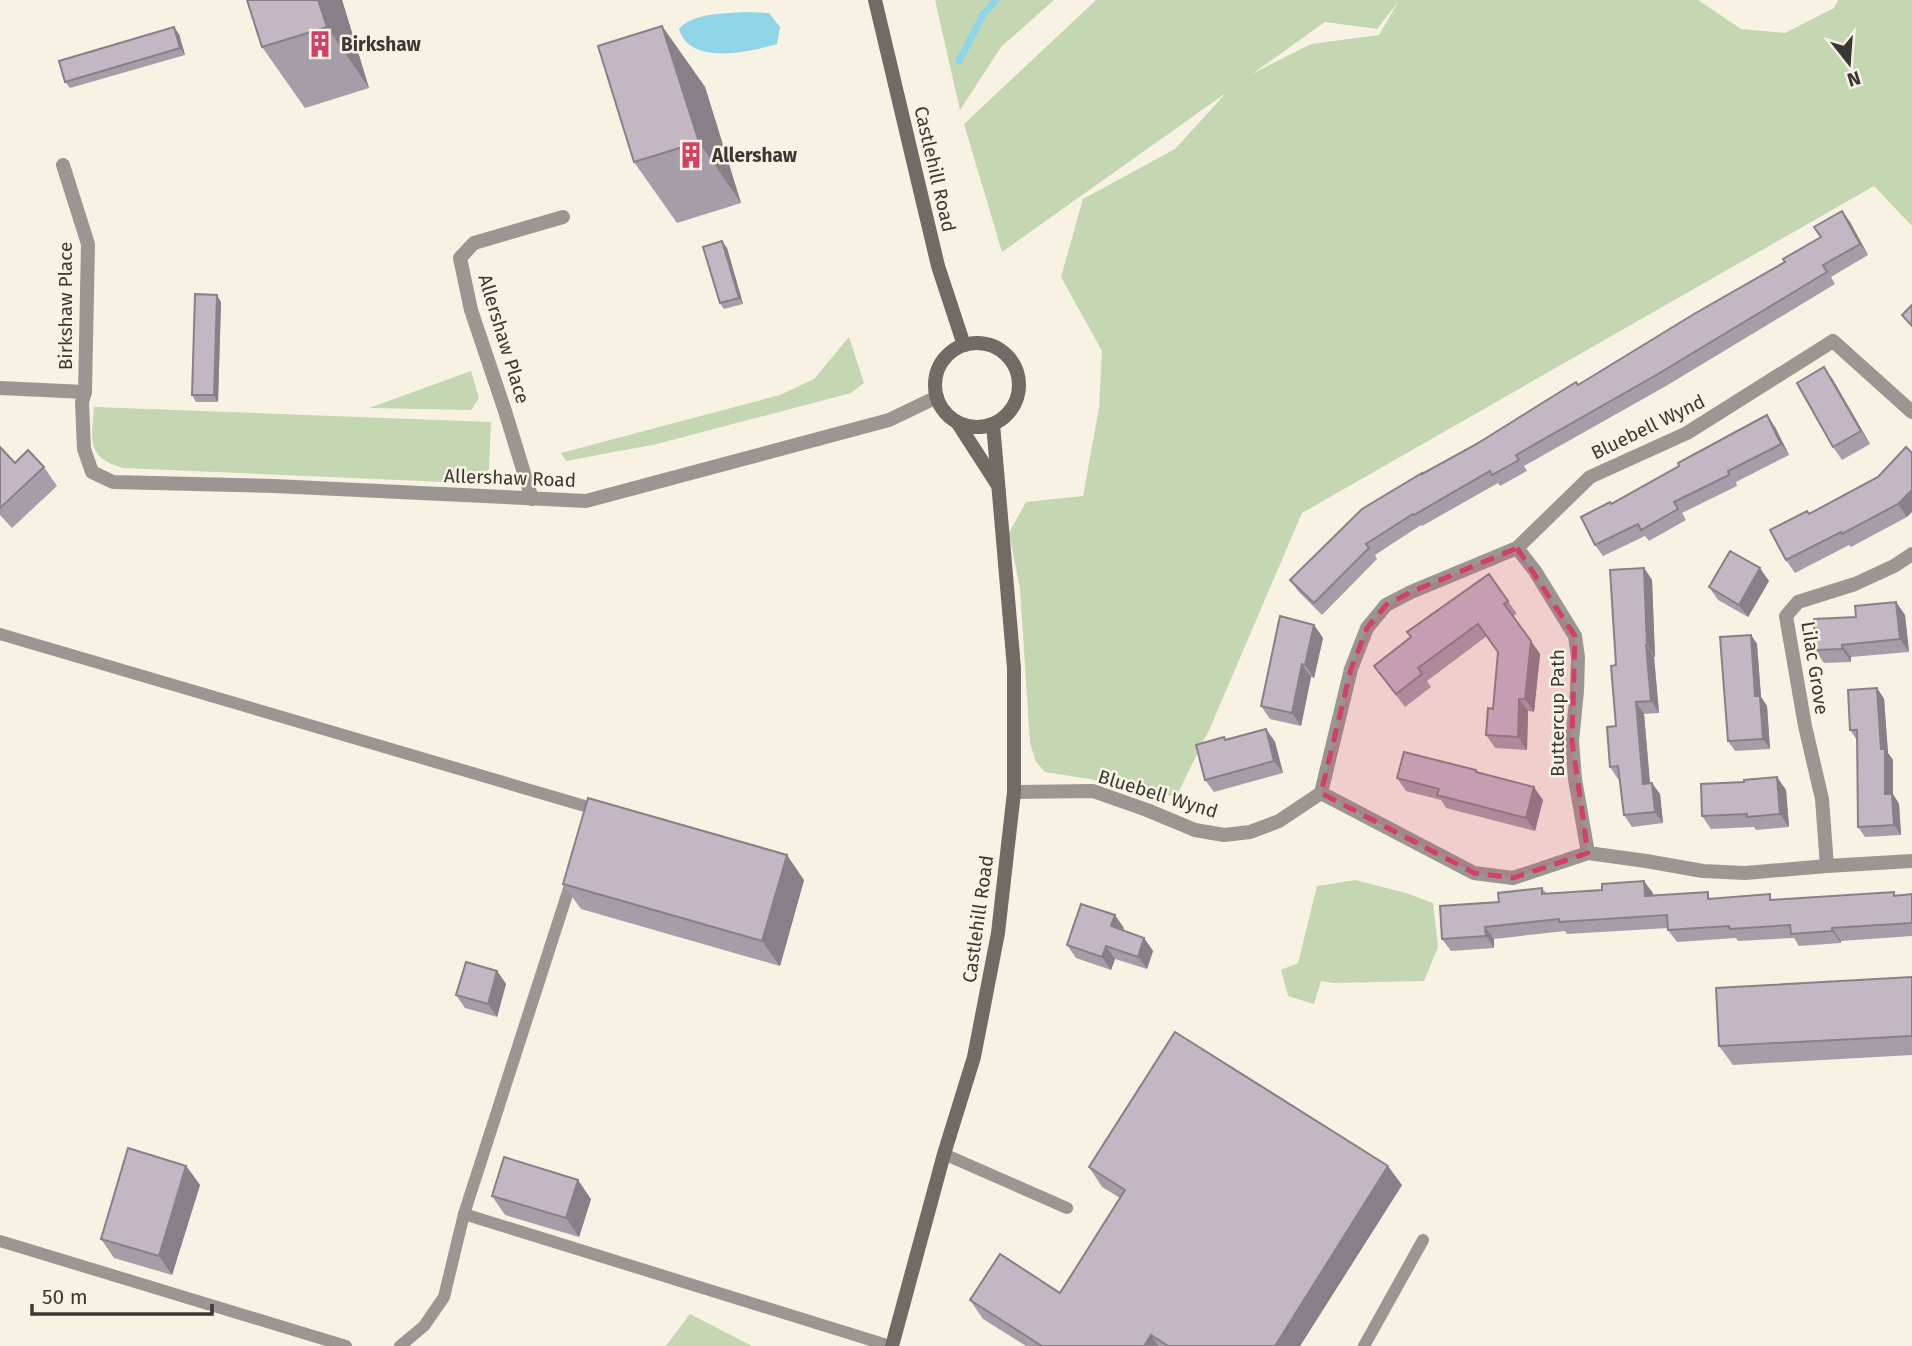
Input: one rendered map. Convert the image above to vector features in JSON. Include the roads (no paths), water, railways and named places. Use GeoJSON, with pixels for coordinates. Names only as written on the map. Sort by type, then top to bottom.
{"type":"FeatureCollection","features":[{"type":"Feature","properties":{"kind":"main road","name":"Castlehill Road"},"geometry":{"type":"LineString","coordinates":[[875,0],[939,266],[964,345]]}},
{"type":"Feature","properties":{"kind":"main road"},"geometry":{"type":"LineString","coordinates":[[937,397],[935,383],[940,366],[951,352],[975,342],[998,349],[1009,358],[1014,366],[1019,388],[1011,409],[993,424],[973,427],[957,422]]}},
{"type":"Feature","properties":{"kind":"main road","name":"Castlehill Road"},"geometry":{"type":"LineString","coordinates":[[937,397],[941,407],[957,422],[998,485]]}},
{"type":"Feature","properties":{"kind":"main road","name":"Castlehill Road"},"geometry":{"type":"LineString","coordinates":[[891,1346],[974,1057],[996,946],[1014,792],[1014,668],[993,424]]}},
{"type":"Feature","properties":{"kind":"street","name":"Birkshaw Place"},"geometry":{"type":"LineString","coordinates":[[63,165],[88,244],[85,392],[82,402],[84,449]]}},
{"type":"Feature","properties":{"kind":"street","name":"Allershaw Place"},"geometry":{"type":"LineString","coordinates":[[532,499],[471,310],[460,258],[474,243],[563,217]]}},
{"type":"Feature","properties":{"kind":"street","name":"Bluebell Wynd"},"geometry":{"type":"LineString","coordinates":[[1014,792],[1093,791],[1195,830],[1224,835],[1250,832],[1279,821],[1321,793],[1351,669],[1367,628],[1386,605],[1517,548],[1590,477],[1687,433],[1833,341],[1912,412]]}},
{"type":"Feature","properties":{"kind":"street"},"geometry":{"type":"LineString","coordinates":[[0,388],[85,392]]}},
{"type":"Feature","properties":{"kind":"street","name":"Allershaw Road"},"geometry":{"type":"LineString","coordinates":[[84,449],[92,472],[113,482],[274,486],[586,501],[889,420],[937,397]]}},
{"type":"Feature","properties":{"kind":"street","name":"Buttercup Path"},"geometry":{"type":"LineString","coordinates":[[1517,548],[1535,570],[1575,636],[1578,668],[1572,741],[1575,779],[1588,853]]}},
{"type":"Feature","properties":{"kind":"street","name":"Lilac Grove"},"geometry":{"type":"LineString","coordinates":[[1827,866],[1822,799],[1805,726],[1786,616],[1798,602],[1855,584],[1894,566],[1912,554]]}},
{"type":"Feature","properties":{"kind":"street"},"geometry":{"type":"LineString","coordinates":[[1321,793],[1474,873],[1513,878],[1588,853],[1703,871],[1745,873],[1912,861]]}},
{"type":"Feature","properties":{"kind":"lane"},"geometry":{"type":"LineString","coordinates":[[0,634],[595,809],[590,822]]}},
{"type":"Feature","properties":{"kind":"lane"},"geometry":{"type":"LineString","coordinates":[[400,1346],[424,1326],[444,1297],[464,1214],[578,862]]}},
{"type":"Feature","properties":{"kind":"lane"},"geometry":{"type":"LineString","coordinates":[[944,1154],[1067,1208]]}},
{"type":"Feature","properties":{"kind":"lane"},"geometry":{"type":"LineString","coordinates":[[464,1214],[891,1346]]}},
{"type":"Feature","properties":{"kind":"lane"},"geometry":{"type":"LineString","coordinates":[[1364,1346],[1423,1240]]}},
{"type":"Feature","properties":{"kind":"lane"},"geometry":{"type":"LineString","coordinates":[[0,1241],[346,1346]]}},
{"type":"Feature","properties":{"kind":"water"},"geometry":{"type":"Polygon","coordinates":[[[746,12],[769,13],[780,27],[777,44],[736,53],[707,52],[685,41],[679,29],[693,19],[746,12]]]}},
{"type":"Feature","properties":{"kind":"waterway"},"geometry":{"type":"LineString","coordinates":[[959,61],[984,13],[996,0]]}},
{"type":"Feature","properties":{"kind":"place","name":"Birkshaw"},"geometry":{"type":"Point","coordinates":[320,44]}},
{"type":"Feature","properties":{"kind":"place","name":"Allershaw"},"geometry":{"type":"Point","coordinates":[691,155]}}]}
